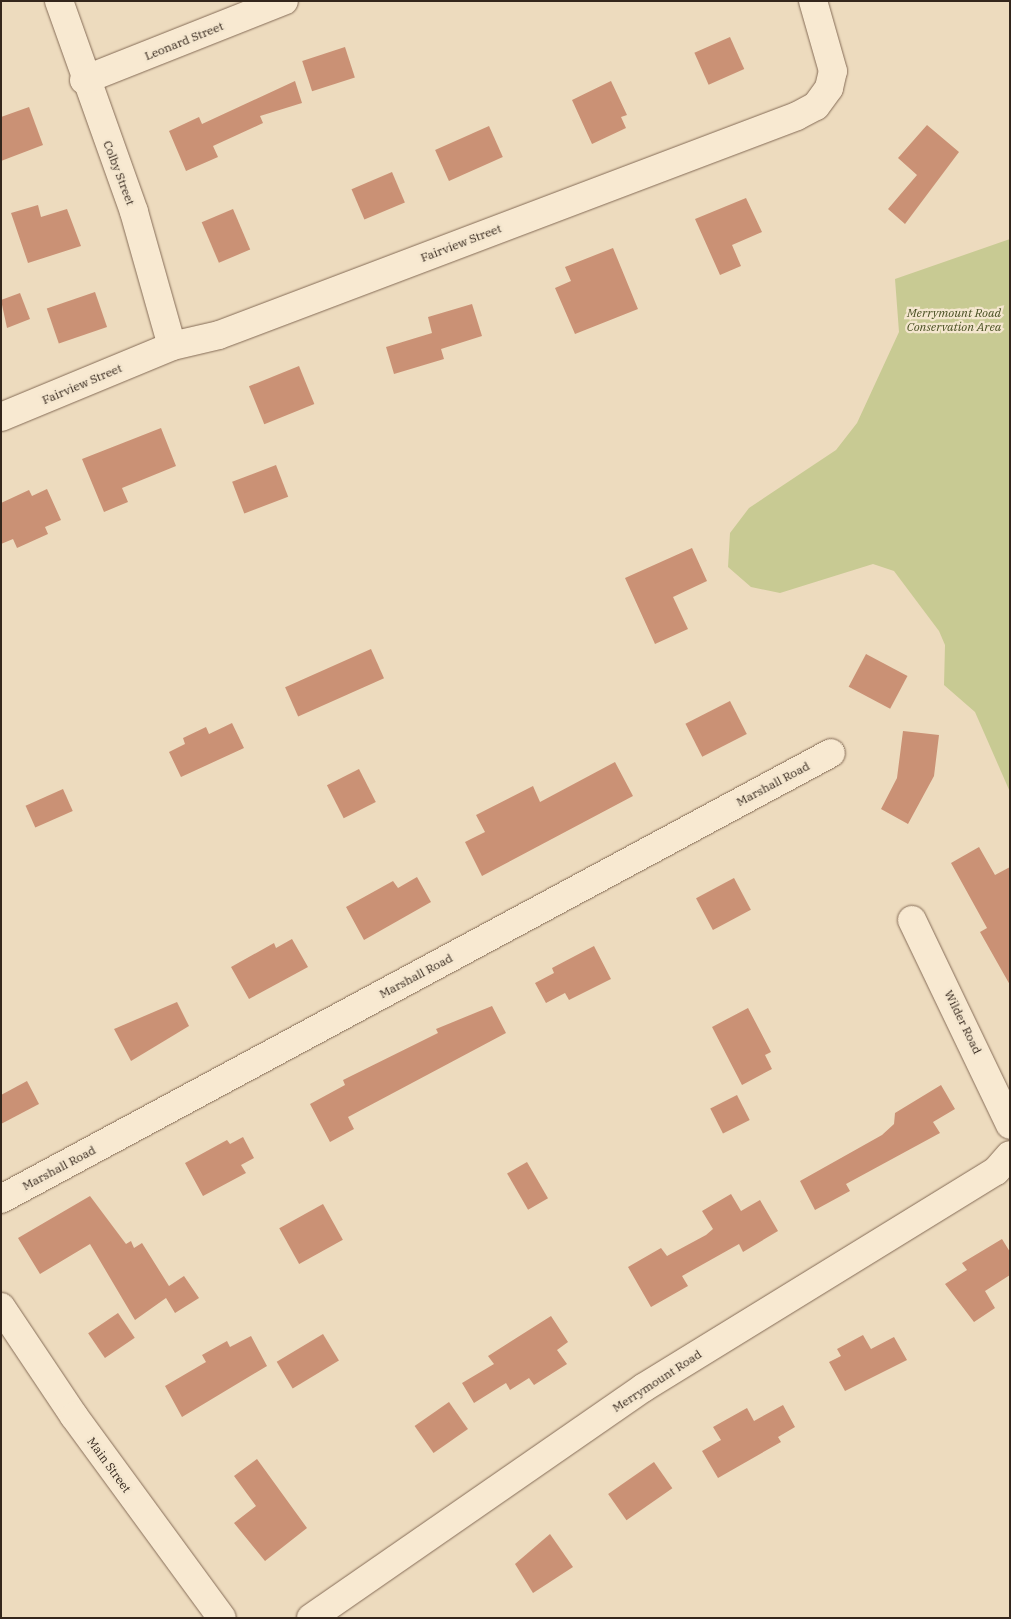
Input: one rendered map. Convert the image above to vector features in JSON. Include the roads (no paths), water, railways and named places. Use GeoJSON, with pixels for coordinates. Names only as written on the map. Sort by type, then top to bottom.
{"type":"FeatureCollection","features":[{"type":"Feature","properties":{"kind":"street","name":"Colby Street"},"geometry":{"type":"LineString","coordinates":[[59,1],[84,80],[134,212],[172,346]]}},
{"type":"Feature","properties":{"kind":"street","name":"Leonard Street"},"geometry":{"type":"LineString","coordinates":[[84,80],[284,1]]}},
{"type":"Feature","properties":{"kind":"street","name":"Fairview Street"},"geometry":{"type":"LineString","coordinates":[[1,418],[172,346],[219,335],[816,106],[829,88],[833,71],[813,1]]}},
{"type":"Feature","properties":{"kind":"street","name":"Marshall Road"},"geometry":{"type":"LineString","coordinates":[[1,1199],[831,753]]}},
{"type":"Feature","properties":{"kind":"street","name":"Wilder Road"},"geometry":{"type":"LineString","coordinates":[[912,920],[1010,1125]]}},
{"type":"Feature","properties":{"kind":"street","name":"Merrymount Road"},"geometry":{"type":"LineString","coordinates":[[311,1618],[643,1388],[996,1171],[1010,1155]]}},
{"type":"Feature","properties":{"kind":"street","name":"Main Street"},"geometry":{"type":"LineString","coordinates":[[1,1307],[79,1424],[222,1618]]}},
{"type":"Feature","properties":{"kind":"park label","name":"Merrymount Road Conservation Area"},"geometry":{"type":"Point","coordinates":[954,320]}}]}
